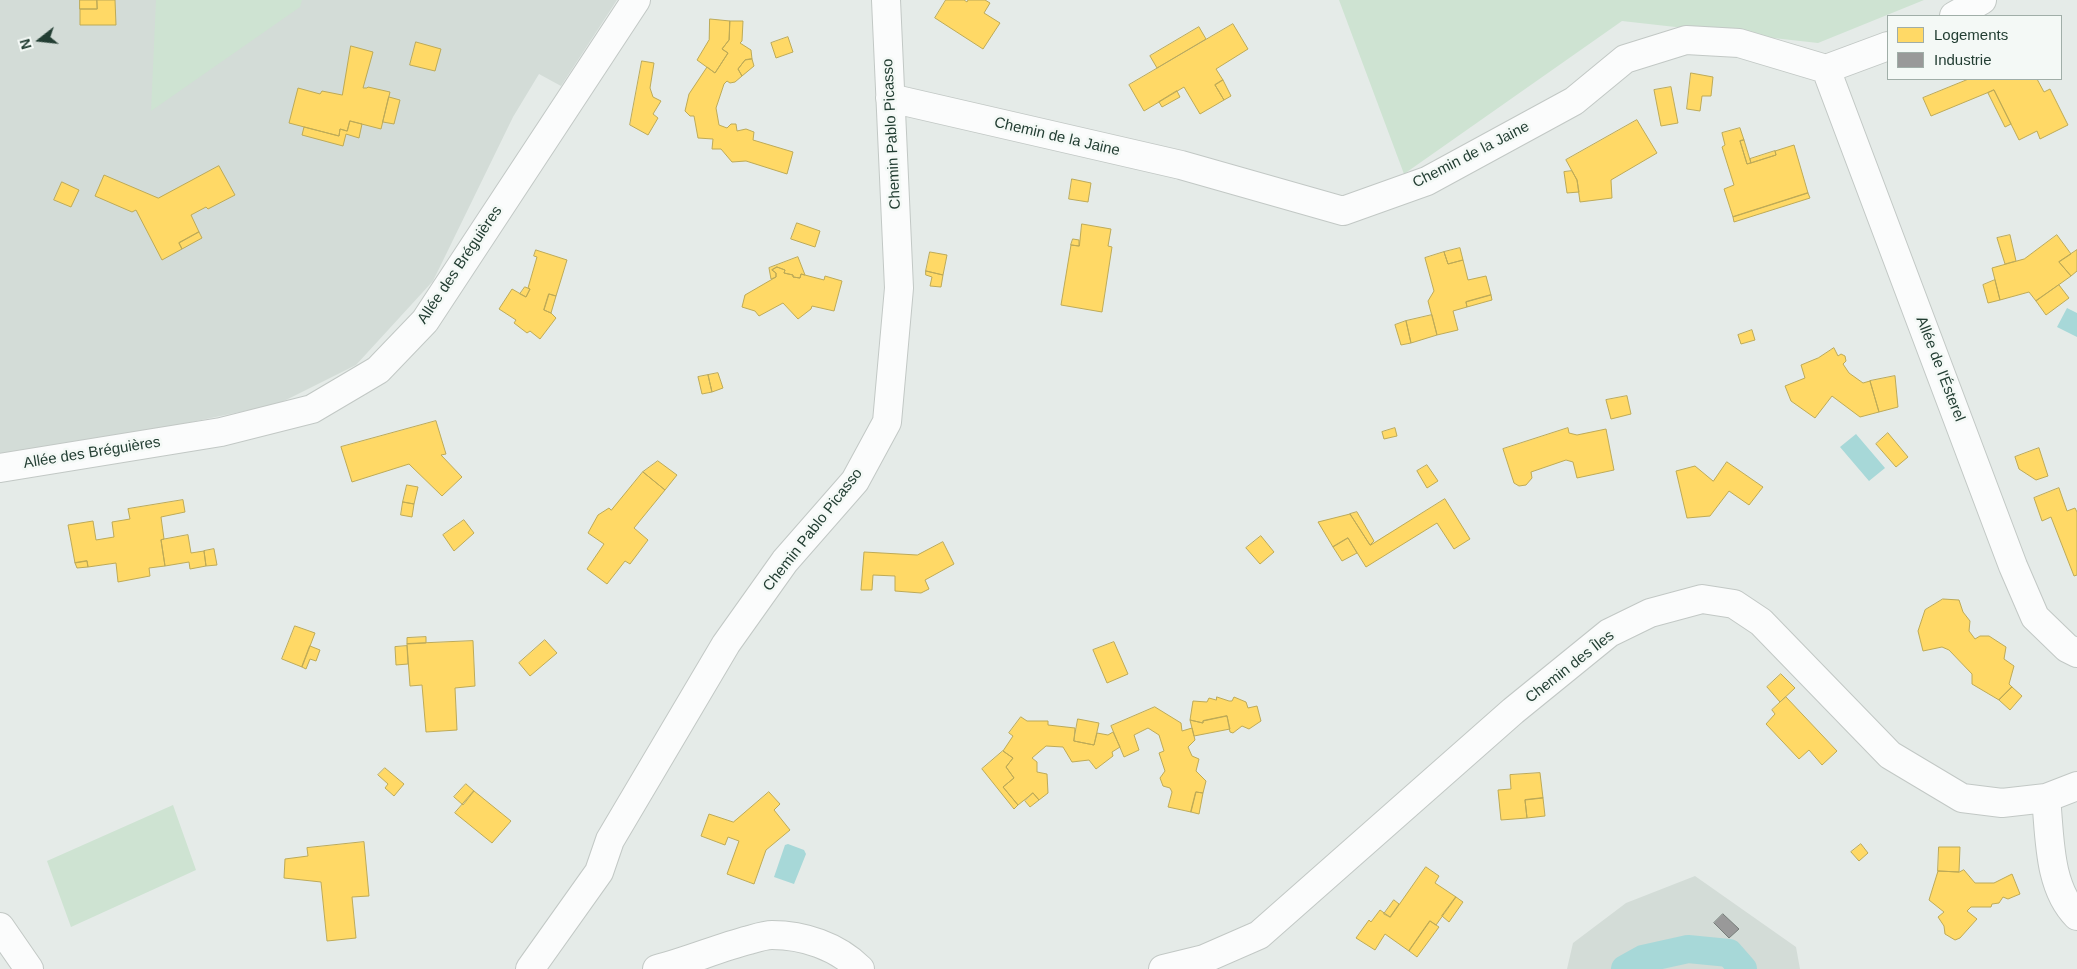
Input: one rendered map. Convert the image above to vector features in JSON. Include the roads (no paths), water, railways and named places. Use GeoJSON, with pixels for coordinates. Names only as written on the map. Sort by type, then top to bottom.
{"type":"FeatureCollection","features":[{"type":"Feature","properties":{"kind":"street","name":"Allée des Bréguières"},"geometry":{"type":"LineString","coordinates":[[0,468],[221,432],[312,408],[378,370],[425,321],[636,0]]}},
{"type":"Feature","properties":{"kind":"street","name":"Chemin Pablo Picasso"},"geometry":{"type":"LineString","coordinates":[[530,969],[599,872],[610,840],[726,644],[785,561],[855,481],[887,422],[899,288],[886,0]]}},
{"type":"Feature","properties":{"kind":"street"},"geometry":{"type":"LineString","coordinates":[[1956,15],[1982,0]]}},
{"type":"Feature","properties":{"kind":"street","name":"Chemin de la Jaine"},"geometry":{"type":"LineString","coordinates":[[890,98],[1181,165],[1342,212],[1436,176],[1574,101],[1625,59],[1686,40],[1738,43],[1826,69]]}},
{"type":"Feature","properties":{"kind":"street"},"geometry":{"type":"LineString","coordinates":[[1826,69],[1887,46]]}},
{"type":"Feature","properties":{"kind":"street","name":"Allée de l'Ésterel"},"geometry":{"type":"LineString","coordinates":[[1826,69],[2013,566],[2035,617],[2067,648],[2077,653]]}},
{"type":"Feature","properties":{"kind":"street","name":"Chemin des Îles"},"geometry":{"type":"LineString","coordinates":[[1163,969],[1204,959],[1259,935],[1513,711],[1610,633],[1650,612],[1702,599],[1734,604],[1761,622],[1890,754],[1962,798],[2002,804],[2046,798],[2077,786]]}},
{"type":"Feature","properties":{"kind":"street"},"geometry":{"type":"LineString","coordinates":[[2046,798],[2058,884],[2077,916]]}},
{"type":"Feature","properties":{"kind":"street"},"geometry":{"type":"LineString","coordinates":[[0,926],[29,969]]}},
{"type":"Feature","properties":{"kind":"street"},"geometry":{"type":"LineString","coordinates":[[657,969],[682,963],[726,946],[770,935],[813,940],[839,953],[860,969]]}},
{"type":"Feature","properties":{"kind":"water"},"geometry":{"type":"Polygon","coordinates":[[[2067,308],[2077,313],[2077,337],[2057,327],[2067,308]]]}},
{"type":"Feature","properties":{"kind":"water"},"geometry":{"type":"Polygon","coordinates":[[[1856,434],[1885,468],[1869,481],[1840,447],[1856,434]]]}},
{"type":"Feature","properties":{"kind":"water"},"geometry":{"type":"Polygon","coordinates":[[[788,844],[804,850],[806,854],[794,884],[774,877],[785,845],[788,844]]]}},
{"type":"Feature","properties":{"kind":"waterway"},"geometry":{"type":"LineString","coordinates":[[1625,969],[1643,959],[1688,949],[1729,953],[1743,969]]}}]}
